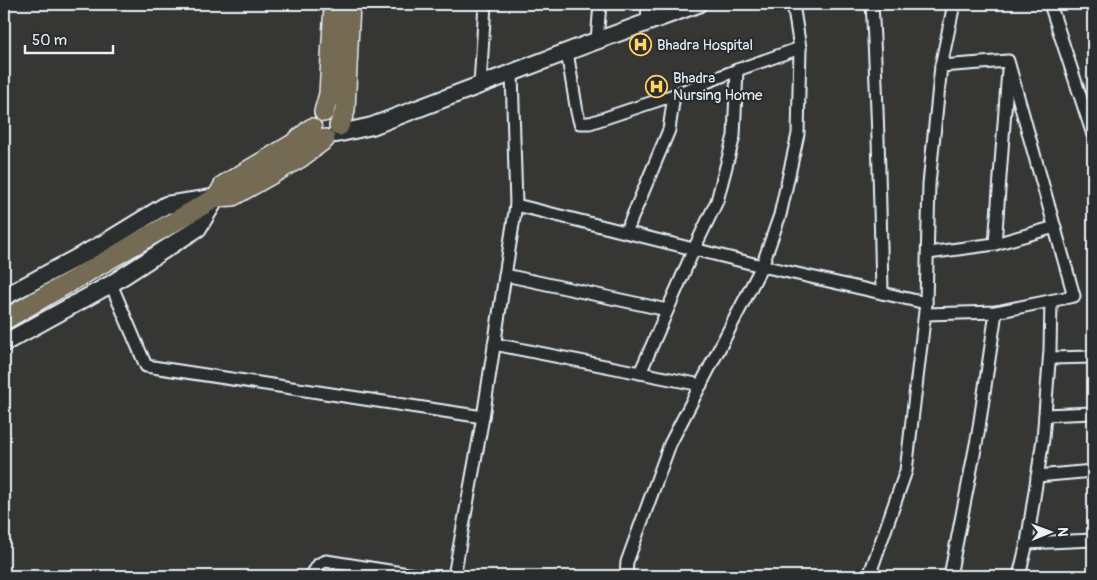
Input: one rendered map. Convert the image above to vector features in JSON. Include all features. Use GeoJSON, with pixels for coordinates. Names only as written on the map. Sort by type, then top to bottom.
{"type":"FeatureCollection","features":[{"type":"Feature","properties":{"kind":"main road"},"geometry":{"type":"LineString","coordinates":[[328,132],[336,118],[324,112],[329,94],[334,4]]}},
{"type":"Feature","properties":{"kind":"main road"},"geometry":{"type":"LineString","coordinates":[[4,320],[217,197],[224,185],[293,144],[328,132],[345,111],[350,4]]}},
{"type":"Feature","properties":{"kind":"street"},"geometry":{"type":"LineString","coordinates":[[480,85],[486,4]]}},
{"type":"Feature","properties":{"kind":"street"},"geometry":{"type":"LineString","coordinates":[[597,40],[600,4]]}},
{"type":"Feature","properties":{"kind":"street"},"geometry":{"type":"LineString","coordinates":[[647,22],[648,4]]}},
{"type":"Feature","properties":{"kind":"street"},"geometry":{"type":"LineString","coordinates":[[328,132],[372,126],[597,40],[698,4]]}},
{"type":"Feature","properties":{"kind":"street"},"geometry":{"type":"LineString","coordinates":[[626,576],[627,562],[670,444],[762,266],[780,215],[798,134],[800,48],[793,4]]}},
{"type":"Feature","properties":{"kind":"street"},"geometry":{"type":"LineString","coordinates":[[872,4],[876,60],[882,293]]}},
{"type":"Feature","properties":{"kind":"street"},"geometry":{"type":"LineString","coordinates":[[869,576],[906,471],[926,308],[929,184],[941,66],[954,4]]}},
{"type":"Feature","properties":{"kind":"street"},"geometry":{"type":"LineString","coordinates":[[1050,4],[1093,135]]}},
{"type":"Feature","properties":{"kind":"street"},"geometry":{"type":"LineString","coordinates":[[567,52],[576,112],[580,123],[590,123],[674,96],[737,70],[800,48]]}},
{"type":"Feature","properties":{"kind":"street"},"geometry":{"type":"LineString","coordinates":[[941,66],[1008,61]]}},
{"type":"Feature","properties":{"kind":"street"},"geometry":{"type":"LineString","coordinates":[[516,205],[762,266],[882,293],[926,308],[996,312],[1074,296],[1008,61]]}},
{"type":"Feature","properties":{"kind":"street"},"geometry":{"type":"LineString","coordinates":[[995,244],[1008,61]]}},
{"type":"Feature","properties":{"kind":"street"},"geometry":{"type":"LineString","coordinates":[[640,373],[717,201],[734,136],[737,70]]}},
{"type":"Feature","properties":{"kind":"street"},"geometry":{"type":"LineString","coordinates":[[454,576],[483,417],[516,205],[512,73]]}},
{"type":"Feature","properties":{"kind":"street"},"geometry":{"type":"LineString","coordinates":[[626,232],[670,130],[674,96]]}},
{"type":"Feature","properties":{"kind":"street"},"geometry":{"type":"LineString","coordinates":[[4,343],[111,284],[198,228],[217,197]]}},
{"type":"Feature","properties":{"kind":"street"},"geometry":{"type":"LineString","coordinates":[[4,297],[104,243],[166,205],[217,197]]}},
{"type":"Feature","properties":{"kind":"street"},"geometry":{"type":"LineString","coordinates":[[928,254],[995,244],[1055,228]]}},
{"type":"Feature","properties":{"kind":"street"},"geometry":{"type":"LineString","coordinates":[[505,275],[667,310]]}},
{"type":"Feature","properties":{"kind":"street"},"geometry":{"type":"LineString","coordinates":[[111,284],[146,366],[483,417]]}},
{"type":"Feature","properties":{"kind":"street"},"geometry":{"type":"LineString","coordinates":[[1019,576],[1027,543],[1045,415],[1050,358],[1051,301]]}},
{"type":"Feature","properties":{"kind":"street"},"geometry":{"type":"LineString","coordinates":[[950,576],[978,434],[996,312]]}},
{"type":"Feature","properties":{"kind":"street"},"geometry":{"type":"LineString","coordinates":[[494,344],[701,385]]}},
{"type":"Feature","properties":{"kind":"street"},"geometry":{"type":"LineString","coordinates":[[1050,358],[1093,357]]}},
{"type":"Feature","properties":{"kind":"street"},"geometry":{"type":"LineString","coordinates":[[1045,415],[1093,413]]}},
{"type":"Feature","properties":{"kind":"street"},"geometry":{"type":"LineString","coordinates":[[1037,476],[1093,471]]}},
{"type":"Feature","properties":{"kind":"street"},"geometry":{"type":"LineString","coordinates":[[1027,543],[1093,540]]}},
{"type":"Feature","properties":{"kind":"street"},"geometry":{"type":"LineString","coordinates":[[311,576],[319,564],[326,561],[421,576]]}},
{"type":"Feature","properties":{"kind":"place","name":"Bhadra Hospital"},"geometry":{"type":"Point","coordinates":[641,45]}},
{"type":"Feature","properties":{"kind":"place","name":"Bhadra Nursing Home"},"geometry":{"type":"Point","coordinates":[657,87]}}]}
